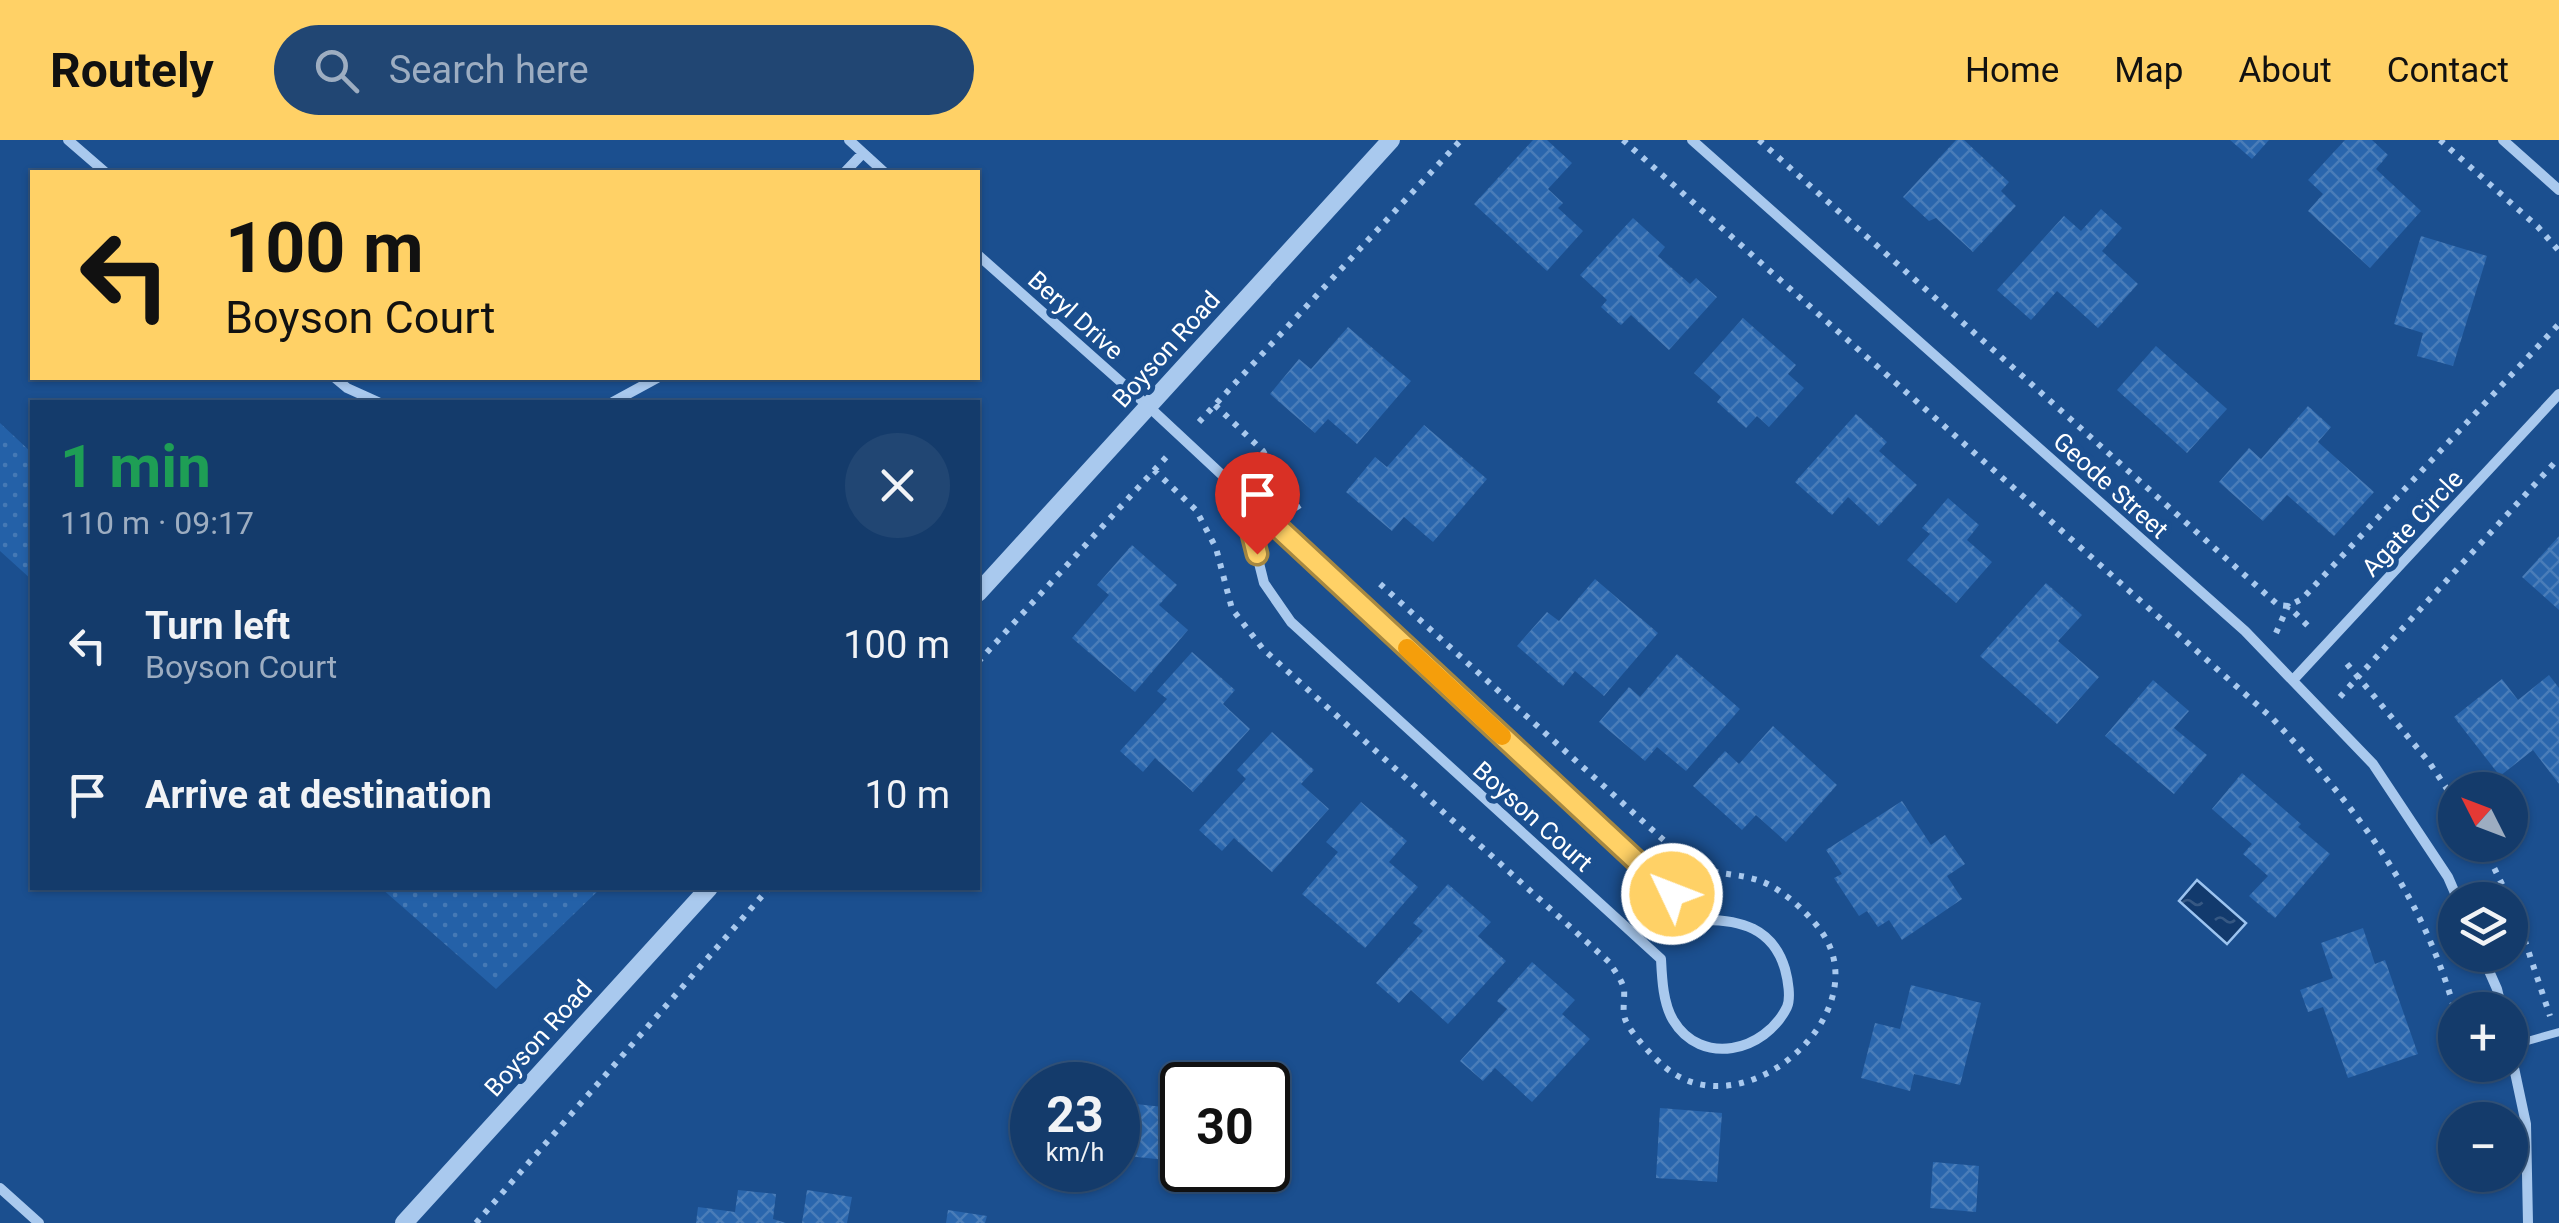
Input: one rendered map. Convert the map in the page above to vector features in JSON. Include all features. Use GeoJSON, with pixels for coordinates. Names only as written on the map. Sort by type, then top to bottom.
{"type":"FeatureCollection","features":[{"type":"Feature","properties":{"kind":"street"},"geometry":{"type":"LineString","coordinates":[[68,140],[103,170]]}},
{"type":"Feature","properties":{"kind":"street"},"geometry":{"type":"LineString","coordinates":[[849,140],[882,170]]}},
{"type":"Feature","properties":{"kind":"street","name":"Boyson Road"},"geometry":{"type":"LineString","coordinates":[[980,591],[1391,140]]}},
{"type":"Feature","properties":{"kind":"street","name":"Geode Street"},"geometry":{"type":"LineString","coordinates":[[1692,140],[2294,679],[2373,764],[2450,882]]}},
{"type":"Feature","properties":{"kind":"street"},"geometry":{"type":"LineString","coordinates":[[2504,140],[2559,190]]}},
{"type":"Feature","properties":{"kind":"street"},"geometry":{"type":"LineString","coordinates":[[847,170],[862,153]]}},
{"type":"Feature","properties":{"kind":"street","name":"Beryl Drive"},"geometry":{"type":"LineString","coordinates":[[980,257],[1242,494]]}},
{"type":"Feature","properties":{"kind":"street"},"geometry":{"type":"LineString","coordinates":[[337,380],[374,400]]}},
{"type":"Feature","properties":{"kind":"street"},"geometry":{"type":"LineString","coordinates":[[617,400],[653,380]]}},
{"type":"Feature","properties":{"kind":"street","name":"Agate Circle"},"geometry":{"type":"LineString","coordinates":[[2294,679],[2559,394]]}},
{"type":"Feature","properties":{"kind":"street","name":"Boyson Court"},"geometry":{"type":"LineString","coordinates":[[1242,494],[1700,920],[1729,919],[1759,929],[1780,950],[1788,976],[1788,1004],[1772,1028],[1747,1047],[1721,1050],[1696,1042],[1673,1022],[1660,960],[1291,622],[1264,583],[1242,494]]}},
{"type":"Feature","properties":{"kind":"street","name":"Boyson Road"},"geometry":{"type":"LineString","coordinates":[[404,1223],[707,890]]}},
{"type":"Feature","properties":{"kind":"street"},"geometry":{"type":"LineString","coordinates":[[2517,1082],[2526,1124],[2528,1223]]}},
{"type":"Feature","properties":{"kind":"street"},"geometry":{"type":"LineString","coordinates":[[0,1188],[39,1223]]}},
{"type":"Feature","properties":{"kind":"lane"},"geometry":{"type":"LineString","coordinates":[[2528,1042],[2556,1033]]}},
{"type":"Feature","properties":{"kind":"path"},"geometry":{"type":"LineString","coordinates":[[1204,416],[1461,140]]}},
{"type":"Feature","properties":{"kind":"path"},"geometry":{"type":"LineString","coordinates":[[1623,140],[2272,718],[2352,808],[2414,903],[2440,960],[2449,992]]}},
{"type":"Feature","properties":{"kind":"path"},"geometry":{"type":"LineString","coordinates":[[1759,140],[2278,605],[2288,606],[2302,599],[2559,324]]}},
{"type":"Feature","properties":{"kind":"path"},"geometry":{"type":"LineString","coordinates":[[2440,140],[2538,227],[2559,251]]}},
{"type":"Feature","properties":{"kind":"path"},"geometry":{"type":"LineString","coordinates":[[2326,714],[2559,458]]}},
{"type":"Feature","properties":{"kind":"path"},"geometry":{"type":"LineString","coordinates":[[980,660],[1166,459]]}},
{"type":"Feature","properties":{"kind":"path"},"geometry":{"type":"LineString","coordinates":[[2267,653],[2288,606]]}},
{"type":"Feature","properties":{"kind":"path"},"geometry":{"type":"LineString","coordinates":[[2288,606],[2328,642],[2438,776]]}},
{"type":"Feature","properties":{"kind":"path"},"geometry":{"type":"LineString","coordinates":[[2491,862],[2515,911],[2556,1033]]}},
{"type":"Feature","properties":{"kind":"path"},"geometry":{"type":"LineString","coordinates":[[476,1223],[767,890]]}},
{"type":"Feature","properties":{"kind":"shaded area"},"geometry":{"type":"Polygon","coordinates":[[[0,423],[30,451],[30,578],[0,551],[0,423]]]}},
{"type":"Feature","properties":{"kind":"shaded area"},"geometry":{"type":"Polygon","coordinates":[[[383,890],[599,890],[496,989],[383,890]]]}},
{"type":"Feature","properties":{"kind":"water"},"geometry":{"type":"Polygon","coordinates":[[[2197,880],[2246,923],[2227,944],[2179,901],[2197,880]]]}},
{"type":"Feature","properties":{"kind":"building"},"geometry":{"type":"Polygon","coordinates":[[[1533,140],[1547,140],[1572,163],[1548,189],[1563,203],[1558,208],[1583,231],[1547,271],[1474,204],[1533,140]]]}},
{"type":"Feature","properties":{"kind":"building"},"geometry":{"type":"Polygon","coordinates":[[[1956,140],[1964,140],[2009,182],[2001,191],[2016,206],[1973,252],[1936,218],[1929,221],[1903,197],[1956,140]]]}},
{"type":"Feature","properties":{"kind":"building"},"geometry":{"type":"Polygon","coordinates":[[[2230,140],[2269,140],[2252,159],[2230,140]]]}},
{"type":"Feature","properties":{"kind":"building"},"geometry":{"type":"Polygon","coordinates":[[[2345,140],[2372,140],[2388,155],[2376,169],[2421,211],[2370,268],[2308,211],[2323,194],[2308,180],[2345,140]]]}},
{"type":"Feature","properties":{"kind":"building"},"geometry":{"type":"Polygon","coordinates":[[[2101,209],[2122,228],[2102,251],[2138,284],[2098,328],[2057,291],[2031,320],[1997,290],[2064,216],[2081,231],[2101,209]]]}},
{"type":"Feature","properties":{"kind":"building"},"geometry":{"type":"Polygon","coordinates":[[[1633,218],[1665,247],[1658,256],[1690,284],[1696,278],[1717,297],[1669,350],[1631,315],[1621,325],[1601,307],[1607,300],[1580,275],[1633,218]]]}},
{"type":"Feature","properties":{"kind":"building"},"geometry":{"type":"Polygon","coordinates":[[[2421,236],[2487,256],[2453,366],[2417,356],[2423,333],[2394,324],[2421,236]]]}},
{"type":"Feature","properties":{"kind":"building"},"geometry":{"type":"Polygon","coordinates":[[[1743,318],[1796,365],[1788,374],[1804,388],[1769,427],[1757,416],[1746,428],[1717,402],[1721,397],[1694,373],[1743,318]]]}},
{"type":"Feature","properties":{"kind":"building"},"geometry":{"type":"Polygon","coordinates":[[[1348,327],[1411,381],[1357,444],[1328,419],[1315,433],[1270,394],[1299,359],[1311,369],[1348,327]]]}},
{"type":"Feature","properties":{"kind":"building"},"geometry":{"type":"Polygon","coordinates":[[[2156,346],[2227,409],[2187,453],[2117,390],[2156,346]]]}},
{"type":"Feature","properties":{"kind":"building"},"geometry":{"type":"Polygon","coordinates":[[[2308,406],[2331,427],[2318,442],[2374,492],[2334,536],[2287,495],[2263,521],[2219,482],[2249,448],[2261,459],[2308,406]]]}},
{"type":"Feature","properties":{"kind":"building"},"geometry":{"type":"Polygon","coordinates":[[[1856,414],[1887,442],[1879,451],[1917,485],[1879,526],[1848,497],[1832,515],[1795,482],[1856,414]]]}},
{"type":"Feature","properties":{"kind":"building"},"geometry":{"type":"Polygon","coordinates":[[[1424,425],[1487,479],[1433,542],[1404,517],[1392,531],[1346,492],[1375,457],[1387,467],[1424,425]]]}},
{"type":"Feature","properties":{"kind":"building"},"geometry":{"type":"Polygon","coordinates":[[[1948,498],[1979,525],[1967,540],[1992,562],[1956,603],[1907,560],[1930,534],[1922,528],[1948,498]]]}},
{"type":"Feature","properties":{"kind":"building"},"geometry":{"type":"Polygon","coordinates":[[[2559,536],[2559,610],[2522,577],[2559,536]]]}},
{"type":"Feature","properties":{"kind":"building"},"geometry":{"type":"Polygon","coordinates":[[[1132,545],[1177,585],[1159,605],[1188,630],[1135,692],[1072,638],[1109,595],[1097,585],[1132,545]]]}},
{"type":"Feature","properties":{"kind":"building"},"geometry":{"type":"Polygon","coordinates":[[[1595,579],[1658,633],[1604,696],[1575,671],[1563,686],[1517,646],[1547,612],[1559,621],[1595,579]]]}},
{"type":"Feature","properties":{"kind":"building"},"geometry":{"type":"Polygon","coordinates":[[[2046,583],[2082,615],[2058,641],[2099,677],[2057,724],[1980,656],[2046,583]]]}},
{"type":"Feature","properties":{"kind":"building"},"geometry":{"type":"Polygon","coordinates":[[[1192,652],[1235,690],[1223,704],[1250,729],[1193,792],[1155,758],[1143,772],[1120,751],[1167,699],[1157,691],[1192,652]]]}},
{"type":"Feature","properties":{"kind":"building"},"geometry":{"type":"Polygon","coordinates":[[[1677,654],[1740,709],[1686,771],[1657,747],[1645,761],[1599,722],[1629,687],[1640,697],[1677,654]]]}},
{"type":"Feature","properties":{"kind":"building"},"geometry":{"type":"Polygon","coordinates":[[[2549,675],[2559,688],[2559,784],[2533,750],[2505,772],[2497,772],[2454,717],[2502,679],[2518,700],[2549,675]]]}},
{"type":"Feature","properties":{"kind":"building"},"geometry":{"type":"Polygon","coordinates":[[[2153,680],[2189,711],[2174,728],[2207,755],[2174,794],[2105,736],[2153,680]]]}},
{"type":"Feature","properties":{"kind":"building"},"geometry":{"type":"Polygon","coordinates":[[[1773,726],[1837,785],[1786,842],[1756,815],[1742,830],[1693,786],[1725,751],[1739,764],[1773,726]]]}},
{"type":"Feature","properties":{"kind":"building"},"geometry":{"type":"Polygon","coordinates":[[[1272,732],[1314,770],[1301,784],[1329,809],[1272,872],[1234,838],[1222,851],[1199,830],[1246,779],[1237,770],[1272,732]]]}},
{"type":"Feature","properties":{"kind":"building"},"geometry":{"type":"Polygon","coordinates":[[[2242,773],[2330,854],[2275,918],[2249,896],[2268,876],[2243,854],[2252,844],[2212,809],[2242,773]]]}},
{"type":"Feature","properties":{"kind":"building"},"geometry":{"type":"Polygon","coordinates":[[[1902,801],[1931,845],[1945,835],[1965,864],[1947,876],[1962,899],[1902,940],[1889,920],[1878,927],[1867,911],[1859,916],[1834,878],[1842,874],[1826,850],[1902,801]]]}},
{"type":"Feature","properties":{"kind":"building"},"geometry":{"type":"Polygon","coordinates":[[[1361,802],[1407,841],[1389,862],[1418,887],[1365,948],[1302,894],[1338,852],[1326,842],[1361,802]]]}},
{"type":"Feature","properties":{"kind":"building"},"geometry":{"type":"Polygon","coordinates":[[[1448,884],[1491,922],[1478,936],[1506,961],[1448,1024],[1411,990],[1399,1003],[1376,983],[1423,931],[1413,923],[1448,884]]]}},
{"type":"Feature","properties":{"kind":"building"},"geometry":{"type":"Polygon","coordinates":[[[2363,928],[2375,964],[2385,960],[2418,1054],[2348,1078],[2323,1007],[2308,1012],[2300,990],[2333,978],[2321,943],[2363,928]]]}},
{"type":"Feature","properties":{"kind":"building"},"geometry":{"type":"Polygon","coordinates":[[[1532,962],[1575,1000],[1562,1014],[1590,1039],[1532,1102],[1495,1068],[1483,1081],[1460,1061],[1507,1009],[1497,1001],[1532,962]]]}},
{"type":"Feature","properties":{"kind":"building"},"geometry":{"type":"Polygon","coordinates":[[[1911,985],[1981,1003],[1960,1085],[1914,1074],[1910,1091],[1861,1078],[1875,1023],[1900,1029],[1911,985]]]}},
{"type":"Feature","properties":{"kind":"building"},"geometry":{"type":"Polygon","coordinates":[[[1140,1104],[1160,1107],[1160,1159],[1140,1157],[1140,1104]]]}},
{"type":"Feature","properties":{"kind":"building"},"geometry":{"type":"Polygon","coordinates":[[[1660,1108],[1722,1113],[1717,1182],[1656,1178],[1660,1108]]]}},
{"type":"Feature","properties":{"kind":"building"},"geometry":{"type":"Polygon","coordinates":[[[1933,1162],[1979,1166],[1976,1212],[1930,1208],[1933,1162]]]}},
{"type":"Feature","properties":{"kind":"building"},"geometry":{"type":"Polygon","coordinates":[[[738,1190],[776,1194],[773,1219],[786,1223],[696,1223],[698,1207],[735,1212],[738,1190]]]}},
{"type":"Feature","properties":{"kind":"building"},"geometry":{"type":"Polygon","coordinates":[[[807,1190],[852,1197],[847,1223],[802,1223],[807,1190]]]}},
{"type":"Feature","properties":{"kind":"building"},"geometry":{"type":"Polygon","coordinates":[[[948,1210],[987,1216],[985,1223],[946,1223],[948,1210]]]}},
{"type":"Feature","properties":{"kind":"slow traffic"},"geometry":{"type":"LineString","coordinates":[[1407,648],[1502,736]]}},
{"type":"Feature","properties":{"kind":"route"},"geometry":{"type":"LineString","coordinates":[[1257,554],[1242,494],[1672,894]]}}]}
